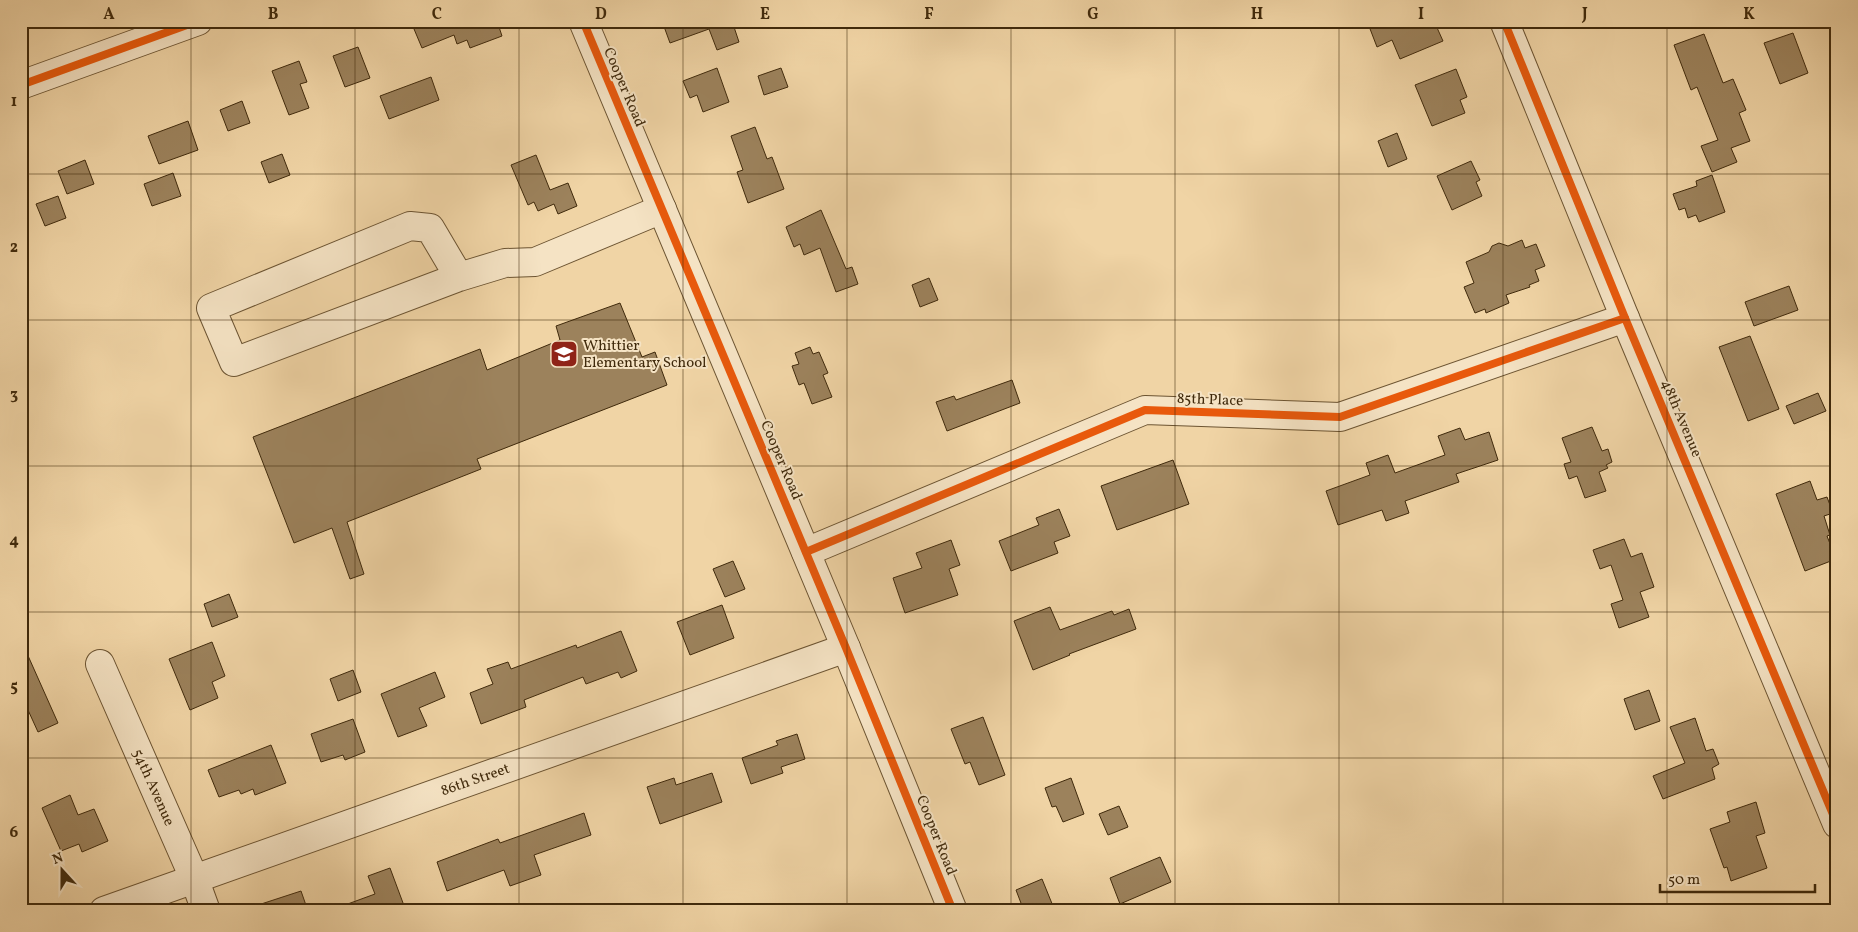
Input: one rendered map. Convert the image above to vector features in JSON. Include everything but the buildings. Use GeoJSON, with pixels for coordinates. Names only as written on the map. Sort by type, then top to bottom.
{"type":"FeatureCollection","features":[{"type":"Feature","properties":{"kind":"street"},"geometry":{"type":"LineString","coordinates":[[21,86],[198,21]]}},
{"type":"Feature","properties":{"kind":"street","name":"Cooper Road"},"geometry":{"type":"LineString","coordinates":[[583,21],[846,648],[953,911]]}},
{"type":"Feature","properties":{"kind":"street","name":"48th Avenue"},"geometry":{"type":"LineString","coordinates":[[1504,21],[1625,318],[1837,824]]}},
{"type":"Feature","properties":{"kind":"street"},"geometry":{"type":"LineString","coordinates":[[458,278],[430,228],[410,226],[211,308],[234,362],[458,278],[505,263],[535,262],[662,209]]}},
{"type":"Feature","properties":{"kind":"street","name":"85th Place"},"geometry":{"type":"LineString","coordinates":[[806,552],[1146,410],[1340,417],[1625,318]]}},
{"type":"Feature","properties":{"kind":"street","name":"86th Street"},"geometry":{"type":"LineString","coordinates":[[104,911],[846,648]]}},
{"type":"Feature","properties":{"kind":"street","name":"54th Avenue"},"geometry":{"type":"LineString","coordinates":[[100,664],[194,878],[206,911]]}},
{"type":"Feature","properties":{"kind":"cycle path"},"geometry":{"type":"LineString","coordinates":[[21,85],[198,21]]}},
{"type":"Feature","properties":{"kind":"cycle path"},"geometry":{"type":"LineString","coordinates":[[583,21],[846,648],[953,911]]}},
{"type":"Feature","properties":{"kind":"cycle path"},"geometry":{"type":"LineString","coordinates":[[1504,21],[1625,318],[1837,824]]}},
{"type":"Feature","properties":{"kind":"cycle path"},"geometry":{"type":"LineString","coordinates":[[806,552],[1145,410],[1340,417],[1625,318]]}},
{"type":"Feature","properties":{"kind":"place","name":"Whittier Elementary School"},"geometry":{"type":"Point","coordinates":[564,354]}}]}
